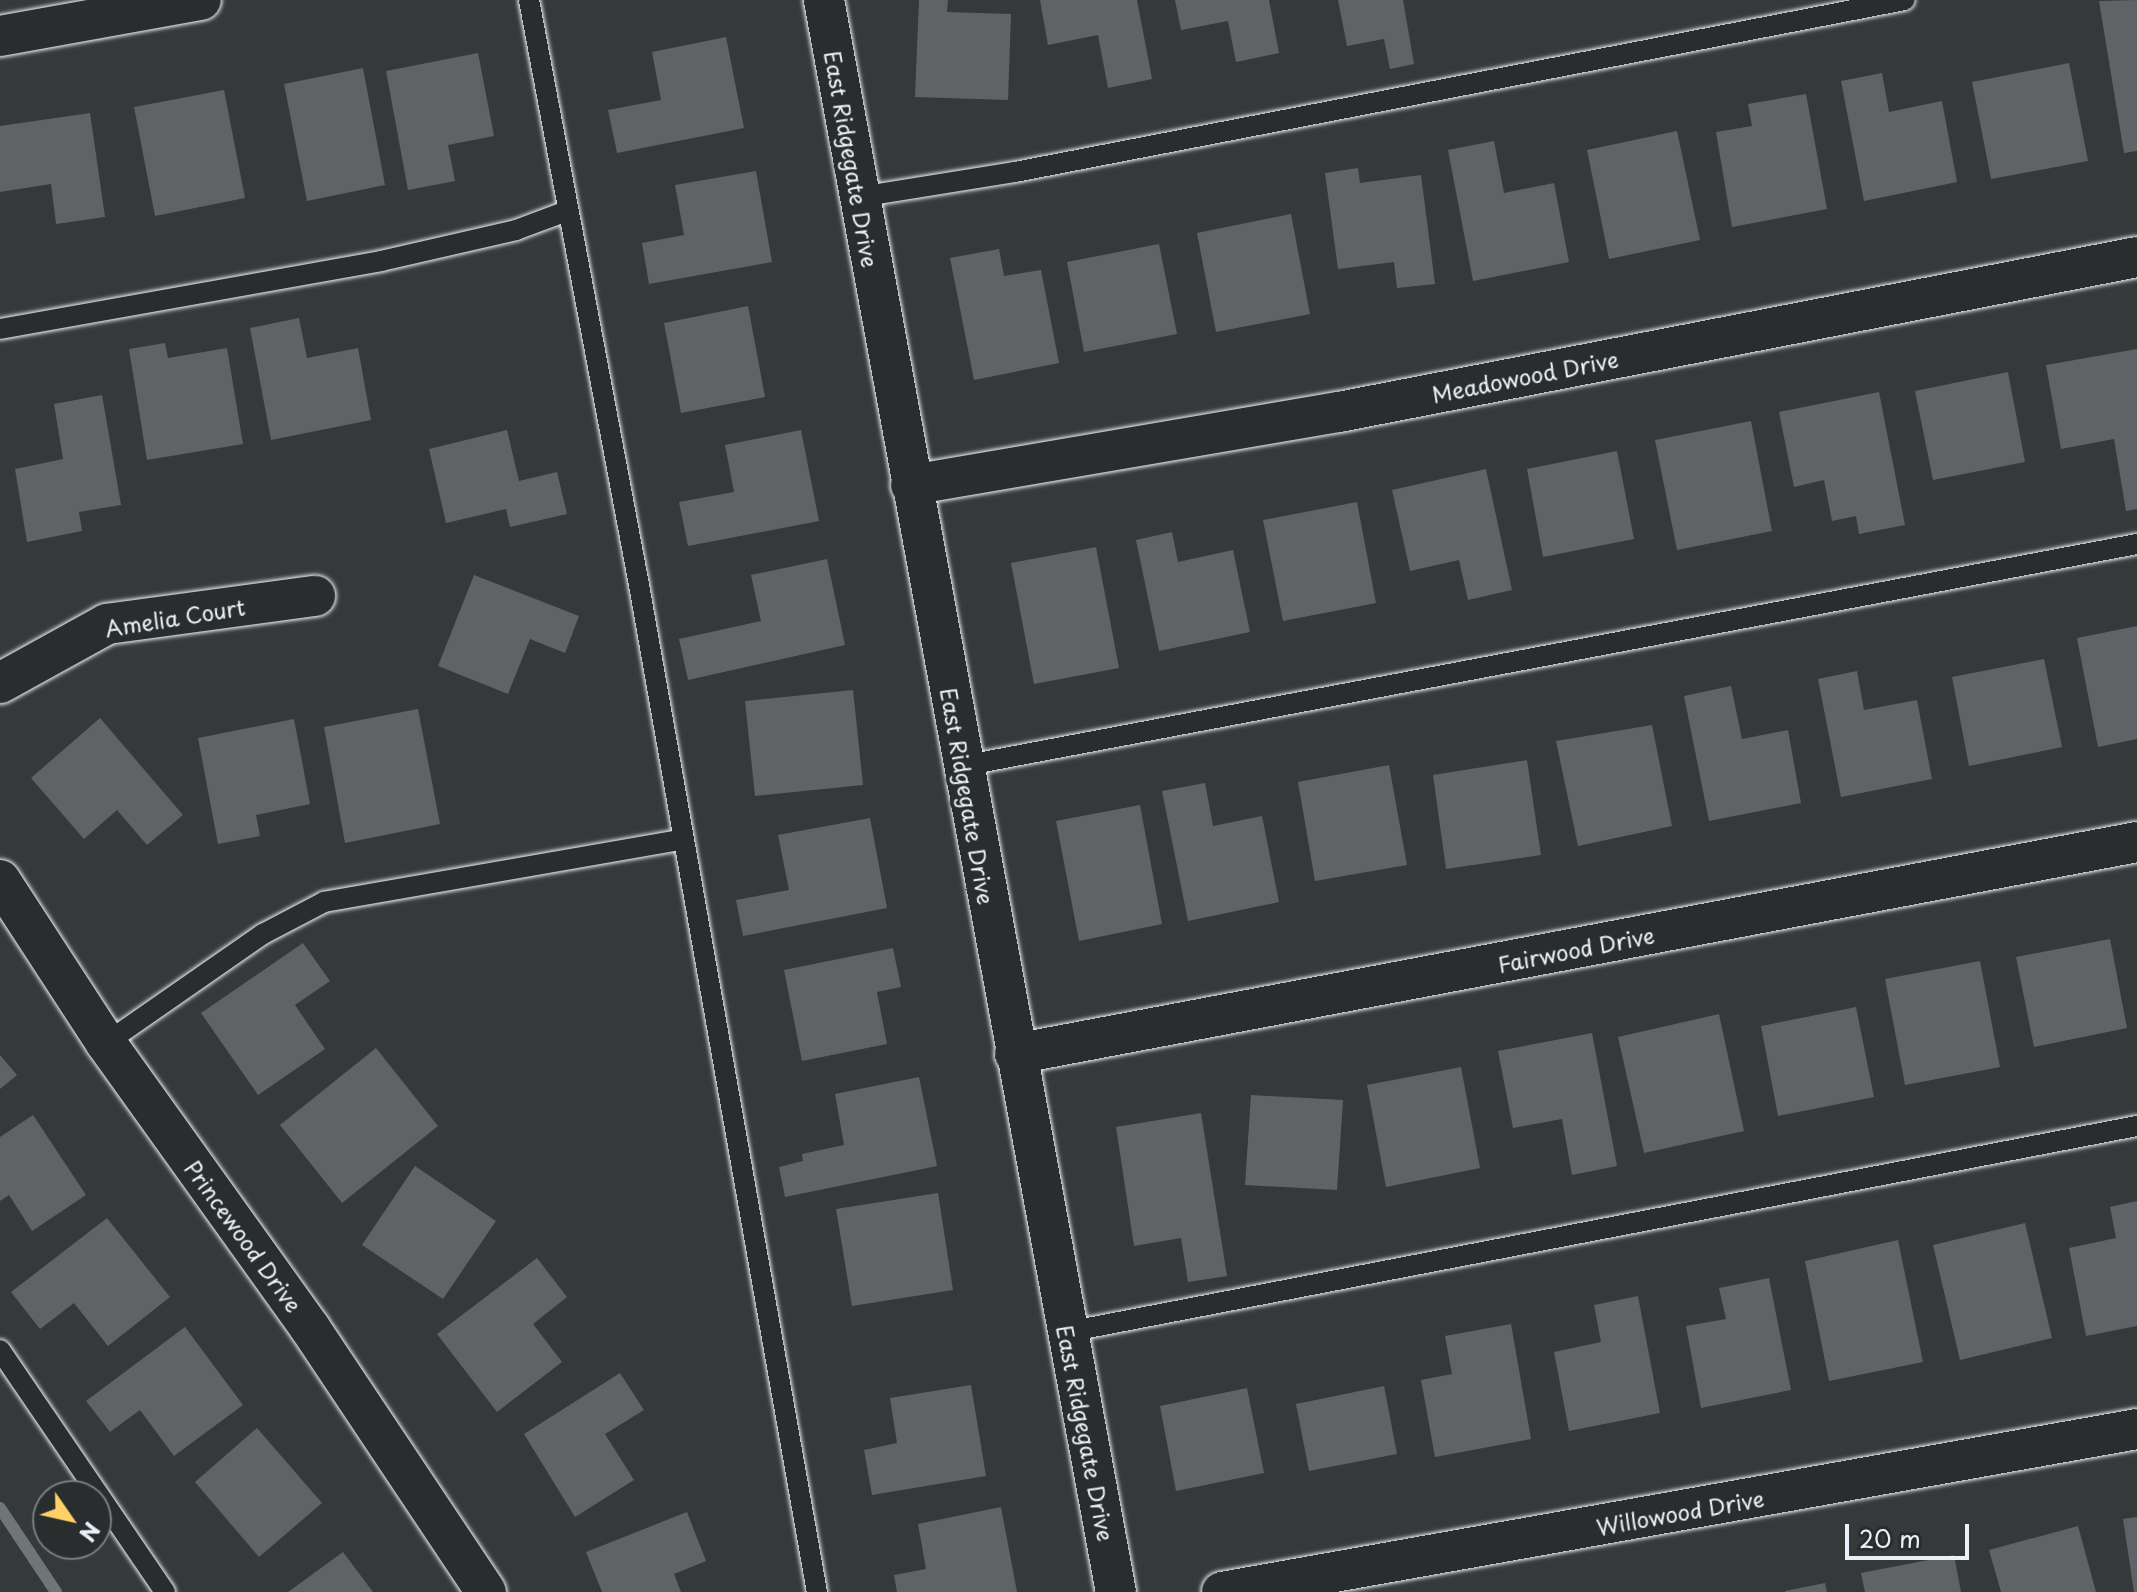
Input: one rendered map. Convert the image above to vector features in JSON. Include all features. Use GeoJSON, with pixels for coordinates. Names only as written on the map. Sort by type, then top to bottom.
{"type":"FeatureCollection","features":[{"type":"Feature","properties":{"kind":"street"},"geometry":{"type":"LineString","coordinates":[[0,36],[201,0]]}},
{"type":"Feature","properties":{"kind":"street","name":"East Ridgegate Drive"},"geometry":{"type":"LineString","coordinates":[[824,0],[962,766],[1116,1592]]}},
{"type":"Feature","properties":{"kind":"street","name":"Meadowood Drive"},"geometry":{"type":"LineString","coordinates":[[911,485],[1339,412],[2137,257]]}},
{"type":"Feature","properties":{"kind":"street","name":"Amelia Court"},"geometry":{"type":"LineString","coordinates":[[0,683],[107,624],[315,596]]}},
{"type":"Feature","properties":{"kind":"street","name":"Fairwood Drive"},"geometry":{"type":"LineString","coordinates":[[1015,1054],[2137,842]]}},
{"type":"Feature","properties":{"kind":"street","name":"Princewood Drive"},"geometry":{"type":"LineString","coordinates":[[0,880],[106,1043],[310,1328],[486,1592]]}},
{"type":"Feature","properties":{"kind":"street","name":"Willowood Drive"},"geometry":{"type":"LineString","coordinates":[[1222,1592],[2137,1429]]}},
{"type":"Feature","properties":{"kind":"lane"},"geometry":{"type":"LineString","coordinates":[[529,0],[817,1592]]}},
{"type":"Feature","properties":{"kind":"lane"},"geometry":{"type":"LineString","coordinates":[[859,197],[1015,172],[1905,0]]}},
{"type":"Feature","properties":{"kind":"lane"},"geometry":{"type":"LineString","coordinates":[[0,329],[381,261],[516,230],[567,211]]}},
{"type":"Feature","properties":{"kind":"lane"},"geometry":{"type":"LineString","coordinates":[[962,766],[2137,544]]}},
{"type":"Feature","properties":{"kind":"lane"},"geometry":{"type":"LineString","coordinates":[[106,1043],[263,934],[324,902],[681,840]]}},
{"type":"Feature","properties":{"kind":"lane"},"geometry":{"type":"LineString","coordinates":[[1067,1332],[2137,1126]]}},
{"type":"Feature","properties":{"kind":"lane"},"geometry":{"type":"LineString","coordinates":[[0,1350],[165,1592]]}},
{"type":"Feature","properties":{"kind":"building"},"geometry":{"type":"Polygon","coordinates":[[[919,0],[948,0],[947,12],[1011,14],[1008,100],[915,97],[919,0]]]}},
{"type":"Feature","properties":{"kind":"building"},"geometry":{"type":"Polygon","coordinates":[[[1040,0],[1137,0],[1152,79],[1108,88],[1098,35],[1048,45],[1040,0]]]}},
{"type":"Feature","properties":{"kind":"building"},"geometry":{"type":"Polygon","coordinates":[[[1175,0],[1269,0],[1279,53],[1236,62],[1228,21],[1181,30],[1175,0]]]}},
{"type":"Feature","properties":{"kind":"building"},"geometry":{"type":"Polygon","coordinates":[[[1338,0],[1403,0],[1414,64],[1390,69],[1384,39],[1347,46],[1338,0]]]}},
{"type":"Feature","properties":{"kind":"building"},"geometry":{"type":"Polygon","coordinates":[[[2137,0],[2137,151],[2124,153],[2099,1],[2137,0]]]}},
{"type":"Feature","properties":{"kind":"building"},"geometry":{"type":"Polygon","coordinates":[[[726,37],[744,128],[617,153],[608,110],[661,100],[652,52],[726,37]]]}},
{"type":"Feature","properties":{"kind":"building"},"geometry":{"type":"Polygon","coordinates":[[[478,53],[494,136],[448,145],[455,181],[408,190],[386,71],[478,53]]]}},
{"type":"Feature","properties":{"kind":"building"},"geometry":{"type":"Polygon","coordinates":[[[2069,63],[2088,161],[1991,179],[1972,82],[2069,63]]]}},
{"type":"Feature","properties":{"kind":"building"},"geometry":{"type":"Polygon","coordinates":[[[363,68],[385,185],[307,201],[284,84],[363,68]]]}},
{"type":"Feature","properties":{"kind":"building"},"geometry":{"type":"Polygon","coordinates":[[[1882,73],[1889,112],[1942,101],[1957,182],[1864,201],[1841,81],[1882,73]]]}},
{"type":"Feature","properties":{"kind":"building"},"geometry":{"type":"Polygon","coordinates":[[[224,90],[245,198],[155,216],[134,107],[224,90]]]}},
{"type":"Feature","properties":{"kind":"building"},"geometry":{"type":"Polygon","coordinates":[[[1806,94],[1827,209],[1732,227],[1716,132],[1752,126],[1748,104],[1806,94]]]}},
{"type":"Feature","properties":{"kind":"building"},"geometry":{"type":"Polygon","coordinates":[[[90,113],[105,217],[56,224],[51,184],[0,192],[0,126],[90,113]]]}},
{"type":"Feature","properties":{"kind":"building"},"geometry":{"type":"Polygon","coordinates":[[[1677,131],[1700,240],[1609,259],[1587,150],[1677,131]]]}},
{"type":"Feature","properties":{"kind":"building"},"geometry":{"type":"Polygon","coordinates":[[[1494,141],[1504,193],[1554,183],[1569,262],[1473,281],[1448,150],[1494,141]]]}},
{"type":"Feature","properties":{"kind":"building"},"geometry":{"type":"Polygon","coordinates":[[[1358,168],[1360,183],[1421,175],[1435,284],[1397,288],[1394,262],[1338,269],[1325,173],[1358,168]]]}},
{"type":"Feature","properties":{"kind":"building"},"geometry":{"type":"Polygon","coordinates":[[[756,171],[772,262],[649,284],[642,243],[684,235],[675,185],[756,171]]]}},
{"type":"Feature","properties":{"kind":"building"},"geometry":{"type":"Polygon","coordinates":[[[1291,214],[1310,314],[1216,332],[1197,233],[1291,214]]]}},
{"type":"Feature","properties":{"kind":"building"},"geometry":{"type":"Polygon","coordinates":[[[1159,244],[1177,334],[1084,352],[1067,262],[1159,244]]]}},
{"type":"Feature","properties":{"kind":"building"},"geometry":{"type":"Polygon","coordinates":[[[999,249],[1004,276],[1041,270],[1059,363],[974,380],[950,258],[999,249]]]}},
{"type":"Feature","properties":{"kind":"building"},"geometry":{"type":"Polygon","coordinates":[[[748,306],[765,397],[681,413],[664,323],[748,306]]]}},
{"type":"Feature","properties":{"kind":"building"},"geometry":{"type":"Polygon","coordinates":[[[299,318],[307,358],[358,348],[371,420],[271,440],[250,328],[299,318]]]}},
{"type":"Feature","properties":{"kind":"building"},"geometry":{"type":"Polygon","coordinates":[[[165,343],[168,358],[227,348],[243,444],[147,460],[129,349],[165,343]]]}},
{"type":"Feature","properties":{"kind":"building"},"geometry":{"type":"Polygon","coordinates":[[[2137,349],[2137,509],[2126,511],[2114,439],[2061,449],[2046,365],[2137,349]]]}},
{"type":"Feature","properties":{"kind":"building"},"geometry":{"type":"Polygon","coordinates":[[[2008,372],[2025,462],[1933,480],[1915,391],[2008,372]]]}},
{"type":"Feature","properties":{"kind":"building"},"geometry":{"type":"Polygon","coordinates":[[[1879,392],[1905,525],[1859,534],[1856,516],[1832,521],[1824,480],[1794,487],[1779,412],[1879,392]]]}},
{"type":"Feature","properties":{"kind":"building"},"geometry":{"type":"Polygon","coordinates":[[[102,395],[121,505],[79,512],[82,531],[27,542],[15,469],[63,459],[54,404],[102,395]]]}},
{"type":"Feature","properties":{"kind":"building"},"geometry":{"type":"Polygon","coordinates":[[[1751,421],[1772,531],[1677,550],[1655,440],[1751,421]]]}},
{"type":"Feature","properties":{"kind":"building"},"geometry":{"type":"Polygon","coordinates":[[[507,430],[519,481],[557,472],[567,514],[510,527],[506,509],[446,523],[429,449],[507,430]]]}},
{"type":"Feature","properties":{"kind":"building"},"geometry":{"type":"Polygon","coordinates":[[[801,430],[819,521],[688,546],[679,502],[734,492],[725,445],[801,430]]]}},
{"type":"Feature","properties":{"kind":"building"},"geometry":{"type":"Polygon","coordinates":[[[1617,451],[1634,539],[1543,557],[1527,469],[1617,451]]]}},
{"type":"Feature","properties":{"kind":"building"},"geometry":{"type":"Polygon","coordinates":[[[1486,469],[1512,590],[1468,600],[1459,560],[1410,571],[1392,490],[1486,469]]]}},
{"type":"Feature","properties":{"kind":"building"},"geometry":{"type":"Polygon","coordinates":[[[1357,502],[1376,603],[1283,621],[1263,520],[1357,502]]]}},
{"type":"Feature","properties":{"kind":"building"},"geometry":{"type":"Polygon","coordinates":[[[1172,532],[1178,562],[1233,550],[1250,632],[1159,651],[1136,540],[1172,532]]]}},
{"type":"Feature","properties":{"kind":"building"},"geometry":{"type":"Polygon","coordinates":[[[1096,547],[1119,668],[1034,684],[1011,563],[1096,547]]]}},
{"type":"Feature","properties":{"kind":"building"},"geometry":{"type":"Polygon","coordinates":[[[827,559],[845,645],[688,680],[679,639],[761,621],[751,575],[827,559]]]}},
{"type":"Feature","properties":{"kind":"building"},"geometry":{"type":"Polygon","coordinates":[[[474,575],[579,616],[565,653],[530,639],[508,694],[438,666],[474,575]]]}},
{"type":"Feature","properties":{"kind":"building"},"geometry":{"type":"Polygon","coordinates":[[[2137,626],[2137,739],[2098,747],[2077,638],[2137,626]]]}},
{"type":"Feature","properties":{"kind":"building"},"geometry":{"type":"Polygon","coordinates":[[[2044,659],[2062,747],[1969,766],[1952,677],[2044,659]]]}},
{"type":"Feature","properties":{"kind":"building"},"geometry":{"type":"Polygon","coordinates":[[[1857,671],[1864,710],[1917,700],[1932,779],[1841,797],[1818,679],[1857,671]]]}},
{"type":"Feature","properties":{"kind":"building"},"geometry":{"type":"Polygon","coordinates":[[[1731,686],[1742,739],[1788,730],[1801,803],[1709,821],[1684,696],[1731,686]]]}},
{"type":"Feature","properties":{"kind":"building"},"geometry":{"type":"Polygon","coordinates":[[[853,690],[863,785],[755,796],[745,701],[853,690]]]}},
{"type":"Feature","properties":{"kind":"building"},"geometry":{"type":"Polygon","coordinates":[[[418,709],[440,824],[345,843],[324,727],[418,709]]]}},
{"type":"Feature","properties":{"kind":"building"},"geometry":{"type":"Polygon","coordinates":[[[100,718],[183,815],[147,845],[117,810],[84,839],[31,778],[100,718]]]}},
{"type":"Feature","properties":{"kind":"building"},"geometry":{"type":"Polygon","coordinates":[[[294,719],[310,804],[256,815],[260,836],[218,844],[198,738],[294,719]]]}},
{"type":"Feature","properties":{"kind":"building"},"geometry":{"type":"Polygon","coordinates":[[[1652,725],[1672,826],[1578,846],[1556,741],[1652,725]]]}},
{"type":"Feature","properties":{"kind":"building"},"geometry":{"type":"Polygon","coordinates":[[[1527,760],[1541,855],[1446,869],[1433,775],[1527,760]]]}},
{"type":"Feature","properties":{"kind":"building"},"geometry":{"type":"Polygon","coordinates":[[[1389,765],[1407,865],[1315,881],[1298,782],[1389,765]]]}},
{"type":"Feature","properties":{"kind":"building"},"geometry":{"type":"Polygon","coordinates":[[[1205,783],[1213,826],[1262,816],[1279,902],[1188,921],[1162,791],[1205,783]]]}},
{"type":"Feature","properties":{"kind":"building"},"geometry":{"type":"Polygon","coordinates":[[[1140,805],[1162,924],[1079,941],[1056,821],[1140,805]]]}},
{"type":"Feature","properties":{"kind":"building"},"geometry":{"type":"Polygon","coordinates":[[[870,818],[887,908],[743,936],[736,900],[789,890],[778,835],[870,818]]]}},
{"type":"Feature","properties":{"kind":"building"},"geometry":{"type":"Polygon","coordinates":[[[2110,939],[2127,1028],[2034,1047],[2016,957],[2110,939]]]}},
{"type":"Feature","properties":{"kind":"building"},"geometry":{"type":"Polygon","coordinates":[[[303,943],[330,981],[295,1005],[325,1049],[258,1095],[201,1013],[303,943]]]}},
{"type":"Feature","properties":{"kind":"building"},"geometry":{"type":"Polygon","coordinates":[[[893,948],[901,987],[877,992],[887,1044],[802,1061],[784,970],[893,948]]]}},
{"type":"Feature","properties":{"kind":"building"},"geometry":{"type":"Polygon","coordinates":[[[1980,961],[2000,1067],[1905,1085],[1885,979],[1980,961]]]}},
{"type":"Feature","properties":{"kind":"building"},"geometry":{"type":"Polygon","coordinates":[[[1856,1007],[1874,1097],[1778,1116],[1761,1026],[1856,1007]]]}},
{"type":"Feature","properties":{"kind":"building"},"geometry":{"type":"Polygon","coordinates":[[[1719,1014],[1744,1131],[1644,1153],[1618,1037],[1719,1014]]]}},
{"type":"Feature","properties":{"kind":"building"},"geometry":{"type":"Polygon","coordinates":[[[1592,1033],[1617,1166],[1572,1175],[1562,1119],[1513,1128],[1498,1051],[1592,1033]]]}},
{"type":"Feature","properties":{"kind":"building"},"geometry":{"type":"Polygon","coordinates":[[[376,1048],[438,1126],[342,1203],[280,1125],[376,1048]]]}},
{"type":"Feature","properties":{"kind":"building"},"geometry":{"type":"Polygon","coordinates":[[[0,1055],[17,1075],[0,1089],[0,1055]]]}},
{"type":"Feature","properties":{"kind":"building"},"geometry":{"type":"Polygon","coordinates":[[[1461,1067],[1480,1168],[1386,1187],[1367,1085],[1461,1067]]]}},
{"type":"Feature","properties":{"kind":"building"},"geometry":{"type":"Polygon","coordinates":[[[919,1077],[937,1166],[785,1197],[779,1167],[803,1161],[802,1154],[844,1145],[835,1094],[919,1077]]]}},
{"type":"Feature","properties":{"kind":"building"},"geometry":{"type":"Polygon","coordinates":[[[1251,1095],[1343,1100],[1337,1190],[1245,1185],[1251,1095]]]}},
{"type":"Feature","properties":{"kind":"building"},"geometry":{"type":"Polygon","coordinates":[[[1201,1113],[1227,1276],[1188,1282],[1181,1238],[1134,1246],[1116,1127],[1201,1113]]]}},
{"type":"Feature","properties":{"kind":"building"},"geometry":{"type":"Polygon","coordinates":[[[33,1115],[86,1195],[32,1231],[9,1195],[0,1201],[0,1137],[33,1115]]]}},
{"type":"Feature","properties":{"kind":"building"},"geometry":{"type":"Polygon","coordinates":[[[415,1166],[496,1221],[443,1299],[362,1245],[415,1166]]]}},
{"type":"Feature","properties":{"kind":"building"},"geometry":{"type":"Polygon","coordinates":[[[938,1193],[953,1290],[852,1306],[836,1209],[938,1193]]]}},
{"type":"Feature","properties":{"kind":"building"},"geometry":{"type":"Polygon","coordinates":[[[2137,1201],[2137,1326],[2086,1336],[2069,1248],[2116,1238],[2110,1207],[2137,1201]]]}},
{"type":"Feature","properties":{"kind":"building"},"geometry":{"type":"Polygon","coordinates":[[[107,1218],[170,1297],[108,1346],[74,1303],[40,1329],[11,1292],[107,1218]]]}},
{"type":"Feature","properties":{"kind":"building"},"geometry":{"type":"Polygon","coordinates":[[[2025,1223],[2052,1338],[1960,1360],[1933,1245],[2025,1223]]]}},
{"type":"Feature","properties":{"kind":"building"},"geometry":{"type":"Polygon","coordinates":[[[1898,1240],[1923,1362],[1829,1381],[1805,1261],[1898,1240]]]}},
{"type":"Feature","properties":{"kind":"building"},"geometry":{"type":"Polygon","coordinates":[[[537,1258],[567,1297],[533,1324],[562,1362],[497,1412],[437,1334],[537,1258]]]}},
{"type":"Feature","properties":{"kind":"building"},"geometry":{"type":"Polygon","coordinates":[[[1769,1278],[1791,1390],[1701,1408],[1686,1326],[1726,1319],[1719,1288],[1769,1278]]]}},
{"type":"Feature","properties":{"kind":"building"},"geometry":{"type":"Polygon","coordinates":[[[1638,1296],[1660,1413],[1569,1431],[1554,1352],[1601,1342],[1594,1305],[1638,1296]]]}},
{"type":"Feature","properties":{"kind":"building"},"geometry":{"type":"Polygon","coordinates":[[[1511,1324],[1531,1439],[1435,1457],[1421,1380],[1452,1374],[1445,1336],[1511,1324]]]}},
{"type":"Feature","properties":{"kind":"building"},"geometry":{"type":"Polygon","coordinates":[[[185,1327],[243,1405],[174,1456],[140,1410],[110,1432],[86,1401],[185,1327]]]}},
{"type":"Feature","properties":{"kind":"building"},"geometry":{"type":"Polygon","coordinates":[[[620,1373],[644,1410],[605,1434],[634,1480],[575,1517],[524,1434],[620,1373]]]}},
{"type":"Feature","properties":{"kind":"building"},"geometry":{"type":"Polygon","coordinates":[[[971,1385],[986,1476],[872,1495],[864,1450],[897,1443],[890,1398],[971,1385]]]}},
{"type":"Feature","properties":{"kind":"building"},"geometry":{"type":"Polygon","coordinates":[[[1384,1386],[1397,1454],[1309,1471],[1296,1404],[1384,1386]]]}},
{"type":"Feature","properties":{"kind":"building"},"geometry":{"type":"Polygon","coordinates":[[[1247,1388],[1264,1473],[1176,1491],[1160,1406],[1247,1388]]]}},
{"type":"Feature","properties":{"kind":"building"},"geometry":{"type":"Polygon","coordinates":[[[257,1428],[322,1503],[259,1557],[195,1482],[257,1428]]]}},
{"type":"Feature","properties":{"kind":"building"},"geometry":{"type":"Polygon","coordinates":[[[1001,1507],[1017,1592],[897,1592],[894,1575],[926,1569],[918,1524],[1001,1507]]]}},
{"type":"Feature","properties":{"kind":"building"},"geometry":{"type":"Polygon","coordinates":[[[687,1512],[706,1561],[674,1574],[681,1592],[602,1592],[586,1552],[687,1512]]]}},
{"type":"Feature","properties":{"kind":"building"},"geometry":{"type":"Polygon","coordinates":[[[2137,1517],[2137,1592],[2134,1592],[2123,1519],[2137,1517]]]}},
{"type":"Feature","properties":{"kind":"building"},"geometry":{"type":"Polygon","coordinates":[[[2078,1526],[2096,1592],[2001,1592],[1989,1550],[2078,1526]]]}},
{"type":"Feature","properties":{"kind":"building"},"geometry":{"type":"Polygon","coordinates":[[[343,1552],[373,1592],[288,1592],[343,1552]]]}},
{"type":"Feature","properties":{"kind":"building"},"geometry":{"type":"Polygon","coordinates":[[[1954,1555],[1961,1592],[1865,1592],[1861,1573],[1954,1555]]]}},
{"type":"Feature","properties":{"kind":"building"},"geometry":{"type":"Polygon","coordinates":[[[1825,1583],[1827,1592],[1785,1592],[1785,1591],[1825,1583]]]}},
{"type":"Feature","properties":{"kind":"waterway"},"geometry":{"type":"LineString","coordinates":[[0,1508],[56,1592]]}}]}
